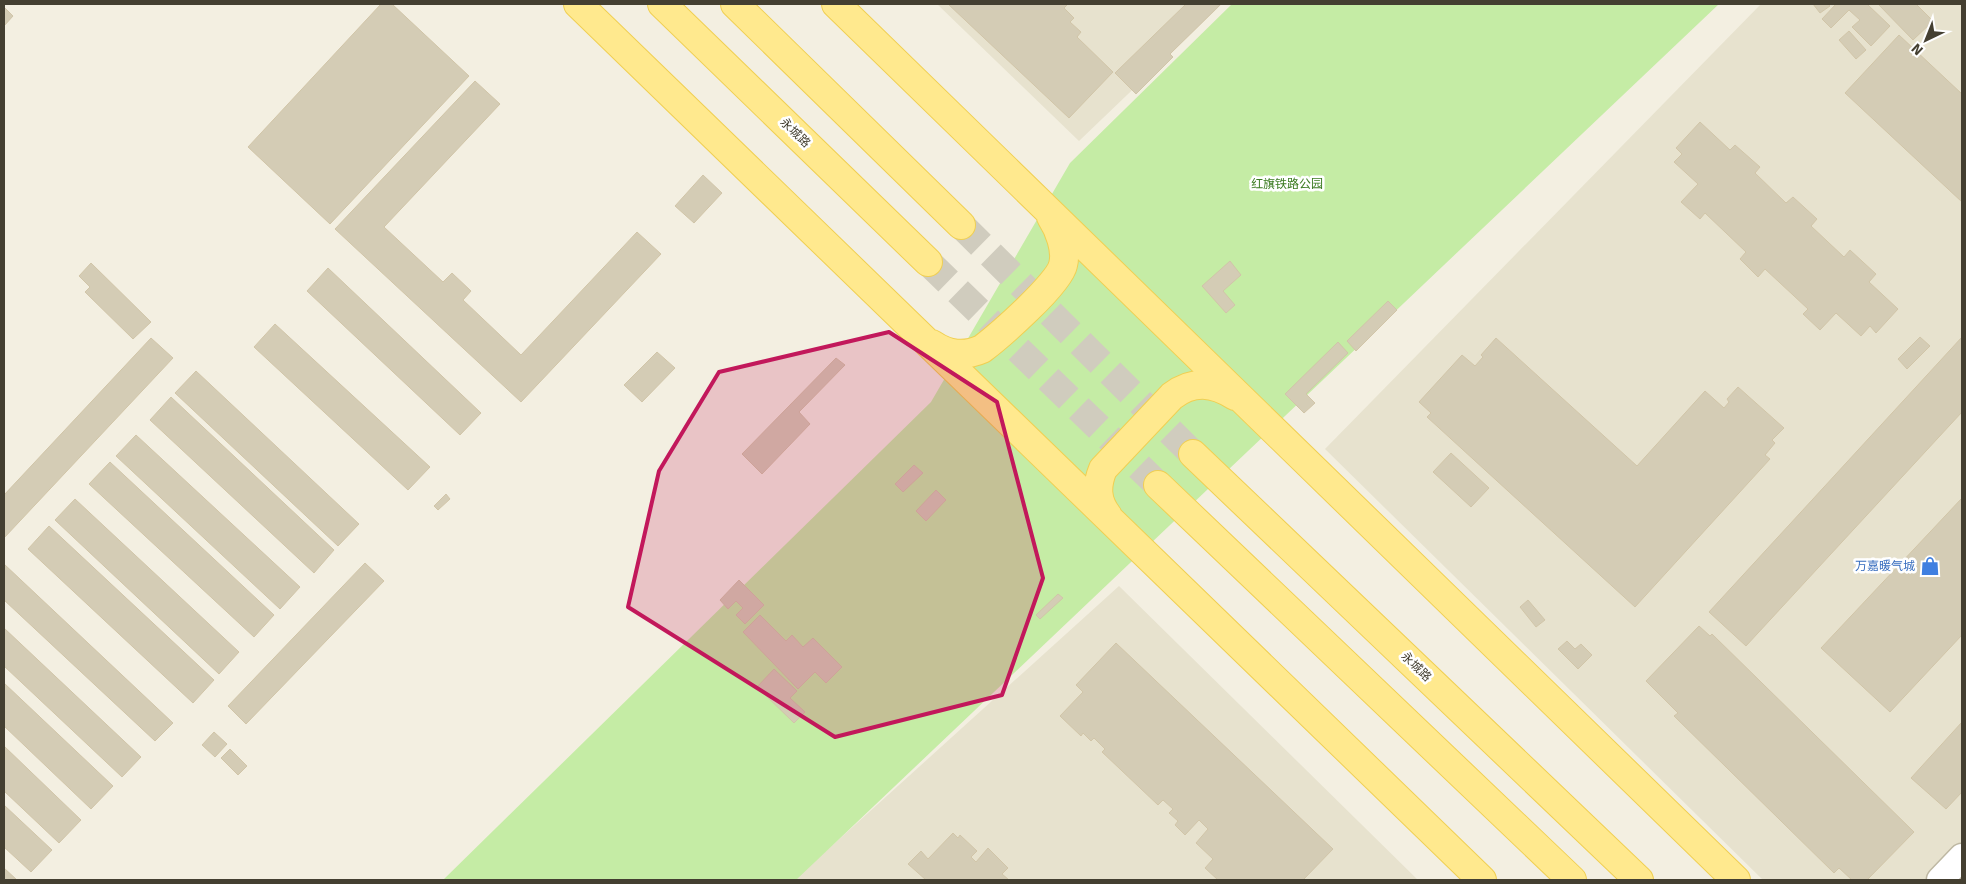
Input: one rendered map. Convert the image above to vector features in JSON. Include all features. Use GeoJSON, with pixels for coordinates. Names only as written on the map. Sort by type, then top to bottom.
{"type":"FeatureCollection","features":[{"type":"Feature","properties":{"kind":"main road"},"geometry":{"type":"LineString","coordinates":[[578,4],[1482,880]]}},
{"type":"Feature","properties":{"kind":"main road","name":"永城路"},"geometry":{"type":"LineString","coordinates":[[662,4],[928,262]]}},
{"type":"Feature","properties":{"kind":"main road"},"geometry":{"type":"LineString","coordinates":[[735,4],[961,225]]}},
{"type":"Feature","properties":{"kind":"main road"},"geometry":{"type":"LineString","coordinates":[[836,4],[1736,880]]}},
{"type":"Feature","properties":{"kind":"main road"},"geometry":{"type":"LineString","coordinates":[[922,338],[946,352],[971,354],[995,340],[1050,286],[1063,265],[1063,253],[1060,234],[1041,203]]}},
{"type":"Feature","properties":{"kind":"main road"},"geometry":{"type":"LineString","coordinates":[[1112,522],[1104,511],[1098,496],[1098,481],[1103,469],[1172,396],[1181,389],[1203,384],[1227,391],[1247,404]]}},
{"type":"Feature","properties":{"kind":"main road","name":"永城路"},"geometry":{"type":"LineString","coordinates":[[1193,454],[1639,880]]}},
{"type":"Feature","properties":{"kind":"main road"},"geometry":{"type":"LineString","coordinates":[[1158,485],[1572,880]]}},
{"type":"Feature","properties":{"kind":"street"},"geometry":{"type":"LineString","coordinates":[[1940,880],[1962,857]]}},
{"type":"Feature","properties":{"kind":"highlighted area"},"geometry":{"type":"Polygon","coordinates":[[[889,332],[997,402],[1043,578],[1002,695],[835,737],[628,607],[659,471],[719,372],[889,332]]]}},
{"type":"Feature","properties":{"kind":"shaded area"},"geometry":{"type":"Polygon","coordinates":[[[937,4],[1222,4],[1079,141],[937,4]]]}},
{"type":"Feature","properties":{"kind":"shaded area"},"geometry":{"type":"Polygon","coordinates":[[[1761,4],[1962,4],[1962,880],[1763,880],[1325,449],[1761,4]]]}},
{"type":"Feature","properties":{"kind":"shaded area"},"geometry":{"type":"Polygon","coordinates":[[[1119,586],[1418,880],[794,880],[1119,586]]]}},
{"type":"Feature","properties":{"kind":"green space","name":"红旗铁路公园"},"geometry":{"type":"Polygon","coordinates":[[[1232,4],[1719,4],[796,880],[443,880],[931,402],[1070,163],[1232,4]]]}},
{"type":"Feature","properties":{"kind":"building"},"geometry":{"type":"Polygon","coordinates":[[[381,4],[392,4],[469,76],[330,224],[248,147],[381,4]]]}},
{"type":"Feature","properties":{"kind":"building"},"geometry":{"type":"Polygon","coordinates":[[[948,4],[1068,4],[1064,8],[1074,18],[1070,22],[1081,32],[1077,37],[1113,72],[1069,118],[948,4]]]}},
{"type":"Feature","properties":{"kind":"building"},"geometry":{"type":"Polygon","coordinates":[[[1186,4],[1221,4],[1170,54],[1173,57],[1136,94],[1115,73],[1186,4]]]}},
{"type":"Feature","properties":{"kind":"building"},"geometry":{"type":"Polygon","coordinates":[[[1813,4],[1828,4],[1830,6],[1820,13],[1813,4]]]}},
{"type":"Feature","properties":{"kind":"building"},"geometry":{"type":"Polygon","coordinates":[[[1836,4],[1867,4],[1890,26],[1871,46],[1852,27],[1860,20],[1849,10],[1831,28],[1822,19],[1836,4]]]}},
{"type":"Feature","properties":{"kind":"building"},"geometry":{"type":"Polygon","coordinates":[[[1878,4],[1916,4],[1933,21],[1913,40],[1878,4]]]}},
{"type":"Feature","properties":{"kind":"building"},"geometry":{"type":"Polygon","coordinates":[[[4,7],[13,16],[4,26],[4,7]]]}},
{"type":"Feature","properties":{"kind":"building"},"geometry":{"type":"Polygon","coordinates":[[[1849,31],[1866,50],[1856,59],[1839,40],[1849,31]]]}},
{"type":"Feature","properties":{"kind":"building"},"geometry":{"type":"Polygon","coordinates":[[[1899,35],[1962,94],[1962,202],[1845,93],[1899,35]]]}},
{"type":"Feature","properties":{"kind":"building"},"geometry":{"type":"Polygon","coordinates":[[[475,81],[500,104],[384,227],[443,282],[452,273],[471,291],[463,300],[521,355],[637,232],[661,254],[521,402],[335,229],[475,81]]]}},
{"type":"Feature","properties":{"kind":"building"},"geometry":{"type":"Polygon","coordinates":[[[1700,122],[1730,150],[1735,145],[1760,167],[1755,173],[1786,203],[1793,197],[1817,219],[1811,226],[1844,257],[1850,250],[1876,274],[1869,282],[1898,309],[1876,333],[1870,326],[1861,336],[1836,313],[1820,330],[1803,314],[1808,309],[1765,269],[1758,277],[1740,259],[1746,252],[1705,213],[1700,219],[1681,202],[1698,184],[1674,162],[1682,154],[1676,148],[1700,122]]]}},
{"type":"Feature","properties":{"kind":"building"},"geometry":{"type":"Polygon","coordinates":[[[703,175],[722,193],[694,223],[675,206],[703,175]]]}},
{"type":"Feature","properties":{"kind":"building"},"geometry":{"type":"Polygon","coordinates":[[[1230,261],[1241,275],[1223,291],[1235,305],[1226,313],[1202,286],[1230,261]]]}},
{"type":"Feature","properties":{"kind":"building"},"geometry":{"type":"Polygon","coordinates":[[[91,263],[151,322],[133,339],[85,292],[90,287],[79,276],[91,263]]]}},
{"type":"Feature","properties":{"kind":"building"},"geometry":{"type":"Polygon","coordinates":[[[328,268],[481,413],[460,435],[307,291],[328,268]]]}},
{"type":"Feature","properties":{"kind":"building"},"geometry":{"type":"Polygon","coordinates":[[[1388,301],[1397,310],[1356,351],[1347,341],[1388,301]]]}},
{"type":"Feature","properties":{"kind":"building"},"geometry":{"type":"Polygon","coordinates":[[[275,324],[430,467],[408,490],[254,347],[275,324]]]}},
{"type":"Feature","properties":{"kind":"building"},"geometry":{"type":"Polygon","coordinates":[[[1920,337],[1930,346],[1907,369],[1898,359],[1920,337]]]}},
{"type":"Feature","properties":{"kind":"building"},"geometry":{"type":"Polygon","coordinates":[[[1962,337],[1962,412],[1746,646],[1709,612],[1962,337]]]}},
{"type":"Feature","properties":{"kind":"building"},"geometry":{"type":"Polygon","coordinates":[[[151,338],[173,358],[4,538],[4,495],[151,338]]]}},
{"type":"Feature","properties":{"kind":"building"},"geometry":{"type":"Polygon","coordinates":[[[1496,338],[1637,466],[1705,391],[1724,408],[1729,402],[1727,399],[1738,387],[1784,428],[1772,440],[1775,443],[1765,455],[1770,459],[1635,607],[1427,417],[1431,413],[1419,402],[1462,355],[1475,366],[1483,357],[1481,355],[1496,338]]]}},
{"type":"Feature","properties":{"kind":"building"},"geometry":{"type":"Polygon","coordinates":[[[1338,342],[1348,353],[1306,394],[1315,403],[1304,413],[1285,394],[1338,342]]]}},
{"type":"Feature","properties":{"kind":"building"},"geometry":{"type":"Polygon","coordinates":[[[657,352],[675,368],[642,402],[624,385],[657,352]]]}},
{"type":"Feature","properties":{"kind":"building"},"geometry":{"type":"Polygon","coordinates":[[[836,358],[845,365],[799,412],[810,424],[762,474],[742,454],[836,358]]]}},
{"type":"Feature","properties":{"kind":"building"},"geometry":{"type":"Polygon","coordinates":[[[196,371],[359,524],[338,546],[175,393],[196,371]]]}},
{"type":"Feature","properties":{"kind":"building"},"geometry":{"type":"Polygon","coordinates":[[[171,397],[334,550],[314,573],[150,420],[171,397]]]}},
{"type":"Feature","properties":{"kind":"building"},"geometry":{"type":"Polygon","coordinates":[[[136,435],[300,587],[280,609],[116,456],[136,435]]]}},
{"type":"Feature","properties":{"kind":"building"},"geometry":{"type":"Polygon","coordinates":[[[1451,453],[1489,488],[1471,507],[1433,472],[1451,453]]]}},
{"type":"Feature","properties":{"kind":"building"},"geometry":{"type":"Polygon","coordinates":[[[110,462],[274,615],[254,637],[89,484],[110,462]]]}},
{"type":"Feature","properties":{"kind":"building"},"geometry":{"type":"Polygon","coordinates":[[[914,465],[923,473],[903,492],[895,484],[914,465]]]}},
{"type":"Feature","properties":{"kind":"building"},"geometry":{"type":"Polygon","coordinates":[[[936,490],[946,500],[926,521],[916,511],[936,490]]]}},
{"type":"Feature","properties":{"kind":"building"},"geometry":{"type":"Polygon","coordinates":[[[446,494],[450,499],[438,510],[434,506],[446,494]]]}},
{"type":"Feature","properties":{"kind":"building","name":"万嘉暖气城"},"geometry":{"type":"Polygon","coordinates":[[[1962,498],[1962,635],[1890,712],[1821,648],[1962,498]]]}},
{"type":"Feature","properties":{"kind":"building"},"geometry":{"type":"Polygon","coordinates":[[[75,499],[239,652],[219,674],[55,520],[75,499]]]}},
{"type":"Feature","properties":{"kind":"building"},"geometry":{"type":"Polygon","coordinates":[[[49,526],[214,680],[193,703],[28,549],[49,526]]]}},
{"type":"Feature","properties":{"kind":"building"},"geometry":{"type":"Polygon","coordinates":[[[365,563],[384,581],[246,724],[228,706],[365,563]]]}},
{"type":"Feature","properties":{"kind":"building"},"geometry":{"type":"Polygon","coordinates":[[[4,564],[173,723],[155,741],[4,600],[4,564]]]}},
{"type":"Feature","properties":{"kind":"building"},"geometry":{"type":"Polygon","coordinates":[[[739,580],[764,605],[745,624],[736,615],[743,608],[736,601],[728,609],[720,600],[739,580]]]}},
{"type":"Feature","properties":{"kind":"building"},"geometry":{"type":"Polygon","coordinates":[[[1058,594],[1063,598],[1040,619],[1036,615],[1058,594]]]}},
{"type":"Feature","properties":{"kind":"building"},"geometry":{"type":"Polygon","coordinates":[[[1528,600],[1545,620],[1536,627],[1520,607],[1528,600]]]}},
{"type":"Feature","properties":{"kind":"building"},"geometry":{"type":"Polygon","coordinates":[[[760,615],[786,641],[792,635],[803,647],[813,638],[842,667],[826,683],[815,672],[798,689],[743,632],[760,615]]]}},
{"type":"Feature","properties":{"kind":"building"},"geometry":{"type":"Polygon","coordinates":[[[1699,626],[1710,636],[1712,634],[1914,832],[1867,880],[1852,880],[1839,868],[1834,873],[1674,716],[1678,713],[1646,681],[1699,626]]]}},
{"type":"Feature","properties":{"kind":"building"},"geometry":{"type":"Polygon","coordinates":[[[4,628],[141,757],[122,777],[4,666],[4,628]]]}},
{"type":"Feature","properties":{"kind":"building"},"geometry":{"type":"Polygon","coordinates":[[[1567,641],[1575,649],[1581,644],[1592,655],[1578,669],[1558,649],[1567,641]]]}},
{"type":"Feature","properties":{"kind":"building"},"geometry":{"type":"Polygon","coordinates":[[[1116,643],[1333,849],[1303,880],[1218,880],[1205,868],[1213,859],[1196,843],[1208,829],[1199,820],[1185,835],[1175,825],[1178,821],[1169,813],[1173,809],[1163,800],[1158,805],[1102,752],[1105,749],[1094,738],[1091,741],[1083,733],[1081,736],[1060,716],[1083,692],[1076,685],[1116,643]]]}},
{"type":"Feature","properties":{"kind":"building"},"geometry":{"type":"Polygon","coordinates":[[[774,669],[797,691],[790,698],[805,712],[794,723],[757,687],[774,669]]]}},
{"type":"Feature","properties":{"kind":"building"},"geometry":{"type":"Polygon","coordinates":[[[4,683],[113,786],[91,809],[4,726],[4,683]]]}},
{"type":"Feature","properties":{"kind":"building"},"geometry":{"type":"Polygon","coordinates":[[[1962,722],[1962,792],[1946,809],[1911,778],[1962,722]]]}},
{"type":"Feature","properties":{"kind":"building"},"geometry":{"type":"Polygon","coordinates":[[[214,732],[227,744],[215,757],[202,745],[214,732]]]}},
{"type":"Feature","properties":{"kind":"building"},"geometry":{"type":"Polygon","coordinates":[[[4,746],[81,820],[59,843],[4,791],[4,746]]]}},
{"type":"Feature","properties":{"kind":"building"},"geometry":{"type":"Polygon","coordinates":[[[230,749],[247,766],[238,775],[221,758],[230,749]]]}},
{"type":"Feature","properties":{"kind":"building"},"geometry":{"type":"Polygon","coordinates":[[[4,805],[52,850],[31,872],[4,847],[4,805]]]}},
{"type":"Feature","properties":{"kind":"building"},"geometry":{"type":"Polygon","coordinates":[[[953,833],[958,838],[960,835],[977,851],[971,857],[976,862],[988,848],[1008,868],[1002,874],[1009,880],[926,880],[908,864],[921,851],[928,859],[953,833]]]}},
{"type":"Feature","properties":{"kind":"building"},"geometry":{"type":"Polygon","coordinates":[[[4,868],[17,880],[4,880],[4,868]]]}},
{"type":"Feature","properties":{"kind":"tunnel"},"geometry":{"type":"LineString","coordinates":[[961,225],[1193,454]]}},
{"type":"Feature","properties":{"kind":"tunnel"},"geometry":{"type":"LineString","coordinates":[[928,262],[1158,485]]}},
{"type":"Feature","properties":{"kind":"place","name":"万嘉暖气城"},"geometry":{"type":"Point","coordinates":[1930,566]}}]}
